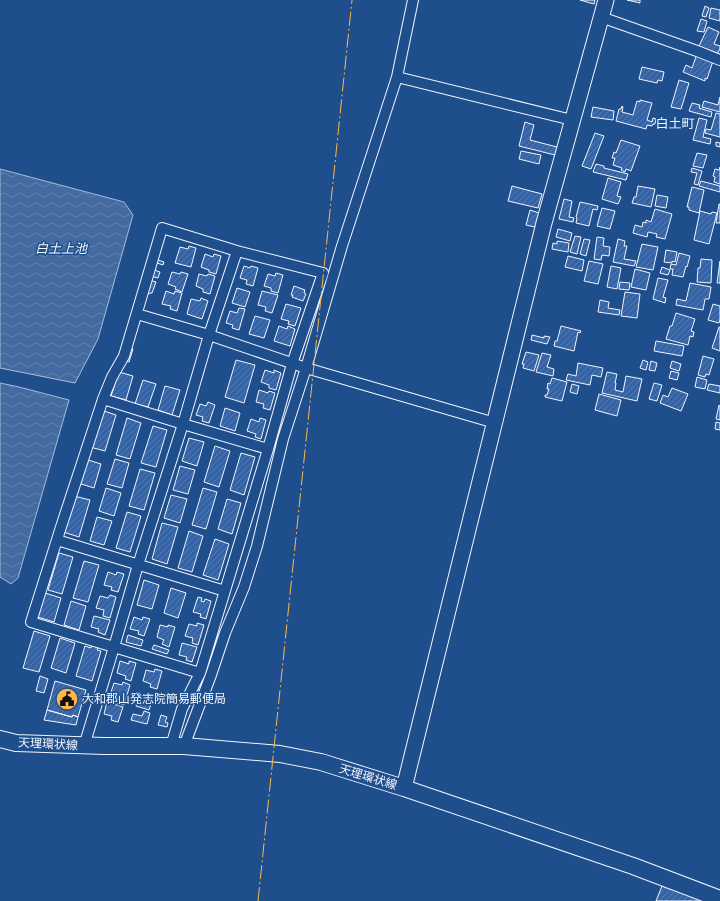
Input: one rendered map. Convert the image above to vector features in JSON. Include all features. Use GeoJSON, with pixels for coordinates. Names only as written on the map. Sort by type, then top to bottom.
{"type":"FeatureCollection","features":[{"type":"Feature","properties":{"kind":"main road","name":"天理環状線"},"geometry":{"type":"LineString","coordinates":[[0,739],[16,742],[84,746],[178,746],[280,754],[321,762],[404,788],[633,866],[720,899]]}},
{"type":"Feature","properties":{"kind":"street"},"geometry":{"type":"LineString","coordinates":[[178,746],[211,675],[225,633],[244,587],[258,546],[283,439],[306,368],[342,246],[397,77],[414,0]]}},
{"type":"Feature","properties":{"kind":"street"},"geometry":{"type":"LineString","coordinates":[[404,788],[544,223],[606,0]]}},
{"type":"Feature","properties":{"kind":"street"},"geometry":{"type":"LineString","coordinates":[[601,17],[720,60]]}},
{"type":"Feature","properties":{"kind":"street"},"geometry":{"type":"LineString","coordinates":[[397,77],[572,120]]}},
{"type":"Feature","properties":{"kind":"street"},"geometry":{"type":"LineString","coordinates":[[178,746],[182,709],[200,672],[268,449],[292,364],[323,273],[237,251],[162,228],[124,356],[112,377],[104,398],[57,540],[32,622],[200,672]]}},
{"type":"Feature","properties":{"kind":"street"},"geometry":{"type":"LineString","coordinates":[[84,746],[209,335],[237,251]]}},
{"type":"Feature","properties":{"kind":"street"},"geometry":{"type":"LineString","coordinates":[[137,314],[209,335],[292,364],[495,423]]}},
{"type":"Feature","properties":{"kind":"street"},"geometry":{"type":"LineString","coordinates":[[104,398],[183,424],[268,449]]}},
{"type":"Feature","properties":{"kind":"street"},"geometry":{"type":"LineString","coordinates":[[57,540],[224,591]]}},
{"type":"Feature","properties":{"kind":"water","name":"白土上池"},"geometry":{"type":"Polygon","coordinates":[[[0,169],[124,202],[133,215],[98,339],[75,383],[0,368],[0,169]]]}},
{"type":"Feature","properties":{"kind":"water"},"geometry":{"type":"Polygon","coordinates":[[[0,383],[69,400],[18,578],[11,584],[0,577],[0,383]]]}},
{"type":"Feature","properties":{"kind":"building"},"geometry":{"type":"Polygon","coordinates":[[[580,0],[595,0],[594,4],[580,0]]]}},
{"type":"Feature","properties":{"kind":"building"},"geometry":{"type":"Polygon","coordinates":[[[627,0],[640,0],[640,3],[627,0]]]}},
{"type":"Feature","properties":{"kind":"building"},"geometry":{"type":"Polygon","coordinates":[[[705,6],[709,8],[706,17],[702,16],[705,6]]]}},
{"type":"Feature","properties":{"kind":"building"},"geometry":{"type":"Polygon","coordinates":[[[711,8],[720,10],[720,21],[709,18],[711,8]]]}},
{"type":"Feature","properties":{"kind":"building"},"geometry":{"type":"Polygon","coordinates":[[[701,19],[707,21],[704,32],[697,31],[701,19]]]}},
{"type":"Feature","properties":{"kind":"building"},"geometry":{"type":"Polygon","coordinates":[[[708,27],[719,32],[714,44],[720,46],[717,54],[699,46],[708,27]]]}},
{"type":"Feature","properties":{"kind":"building"},"geometry":{"type":"Polygon","coordinates":[[[697,54],[713,61],[705,81],[683,72],[686,65],[692,68],[697,54]]]}},
{"type":"Feature","properties":{"kind":"building"},"geometry":{"type":"Polygon","coordinates":[[[642,67],[664,72],[662,81],[658,80],[657,83],[639,79],[642,67]]]}},
{"type":"Feature","properties":{"kind":"building"},"geometry":{"type":"Polygon","coordinates":[[[679,80],[689,83],[681,109],[671,107],[679,80]]]}},
{"type":"Feature","properties":{"kind":"building"},"geometry":{"type":"Polygon","coordinates":[[[720,97],[720,112],[702,107],[704,101],[718,105],[720,97]]]}},
{"type":"Feature","properties":{"kind":"building"},"geometry":{"type":"Polygon","coordinates":[[[640,100],[652,103],[647,120],[652,122],[653,118],[656,119],[655,124],[652,126],[647,125],[646,129],[616,121],[619,109],[621,109],[622,106],[622,112],[633,115],[637,101],[640,102],[640,100]]]}},
{"type":"Feature","properties":{"kind":"building"},"geometry":{"type":"Polygon","coordinates":[[[692,103],[700,105],[699,108],[712,112],[711,117],[689,111],[692,103]]]}},
{"type":"Feature","properties":{"kind":"building"},"geometry":{"type":"Polygon","coordinates":[[[593,107],[614,111],[613,120],[591,117],[593,107]]]}},
{"type":"Feature","properties":{"kind":"building"},"geometry":{"type":"Polygon","coordinates":[[[716,113],[720,114],[720,137],[705,133],[706,129],[711,130],[716,113]]]}},
{"type":"Feature","properties":{"kind":"building"},"geometry":{"type":"Polygon","coordinates":[[[699,118],[707,120],[703,137],[711,139],[710,144],[693,140],[699,118]]]}},
{"type":"Feature","properties":{"kind":"building"},"geometry":{"type":"Polygon","coordinates":[[[525,122],[534,125],[530,140],[557,147],[555,155],[519,146],[525,122]]]}},
{"type":"Feature","properties":{"kind":"building"},"geometry":{"type":"Polygon","coordinates":[[[595,133],[604,136],[591,169],[582,166],[595,133]]]}},
{"type":"Feature","properties":{"kind":"building"},"geometry":{"type":"Polygon","coordinates":[[[621,140],[640,146],[631,171],[626,169],[625,172],[621,170],[622,168],[613,165],[615,158],[612,158],[614,152],[616,153],[621,140]]]}},
{"type":"Feature","properties":{"kind":"building"},"geometry":{"type":"Polygon","coordinates":[[[716,142],[720,143],[720,147],[716,146],[716,142]]]}},
{"type":"Feature","properties":{"kind":"building"},"geometry":{"type":"Polygon","coordinates":[[[521,151],[541,155],[539,164],[519,159],[521,151]]]}},
{"type":"Feature","properties":{"kind":"building"},"geometry":{"type":"Polygon","coordinates":[[[697,153],[707,155],[703,168],[693,166],[697,153]]]}},
{"type":"Feature","properties":{"kind":"building"},"geometry":{"type":"Polygon","coordinates":[[[596,164],[604,166],[604,168],[628,174],[626,180],[593,172],[596,164]]]}},
{"type":"Feature","properties":{"kind":"building"},"geometry":{"type":"Polygon","coordinates":[[[720,167],[720,184],[714,182],[715,177],[713,176],[715,169],[719,170],[720,167]]]}},
{"type":"Feature","properties":{"kind":"building"},"geometry":{"type":"Polygon","coordinates":[[[692,168],[702,171],[698,185],[694,184],[697,173],[691,172],[692,168]]]}},
{"type":"Feature","properties":{"kind":"building"},"geometry":{"type":"Polygon","coordinates":[[[608,178],[621,182],[617,196],[621,197],[618,204],[602,199],[608,178]]]}},
{"type":"Feature","properties":{"kind":"building"},"geometry":{"type":"Polygon","coordinates":[[[701,181],[720,186],[720,192],[699,186],[701,181]]]}},
{"type":"Feature","properties":{"kind":"building"},"geometry":{"type":"Polygon","coordinates":[[[512,186],[542,194],[538,208],[508,201],[512,186]]]}},
{"type":"Feature","properties":{"kind":"building"},"geometry":{"type":"Polygon","coordinates":[[[638,186],[655,189],[651,207],[632,203],[634,197],[636,197],[638,186]]]}},
{"type":"Feature","properties":{"kind":"building"},"geometry":{"type":"Polygon","coordinates":[[[692,187],[704,190],[699,213],[689,210],[689,207],[687,207],[692,187]]]}},
{"type":"Feature","properties":{"kind":"building"},"geometry":{"type":"Polygon","coordinates":[[[657,195],[668,197],[666,208],[655,206],[657,195]]]}},
{"type":"Feature","properties":{"kind":"building"},"geometry":{"type":"Polygon","coordinates":[[[564,199],[572,201],[569,217],[574,218],[573,222],[559,219],[564,199]]]}},
{"type":"Feature","properties":{"kind":"building"},"geometry":{"type":"Polygon","coordinates":[[[580,202],[598,206],[597,210],[593,209],[589,226],[576,223],[580,202]]]}},
{"type":"Feature","properties":{"kind":"building"},"geometry":{"type":"Polygon","coordinates":[[[719,204],[720,223],[716,223],[719,204]]]}},
{"type":"Feature","properties":{"kind":"building"},"geometry":{"type":"Polygon","coordinates":[[[602,208],[615,211],[610,229],[597,226],[602,208]]]}},
{"type":"Feature","properties":{"kind":"building"},"geometry":{"type":"Polygon","coordinates":[[[655,209],[672,214],[665,239],[656,237],[657,234],[648,232],[647,237],[633,233],[635,225],[642,227],[643,222],[646,223],[646,220],[651,222],[655,209]]]}},
{"type":"Feature","properties":{"kind":"building"},"geometry":{"type":"Polygon","coordinates":[[[530,210],[539,213],[535,227],[526,225],[530,210]]]}},
{"type":"Feature","properties":{"kind":"building"},"geometry":{"type":"Polygon","coordinates":[[[700,211],[711,214],[712,212],[717,213],[709,244],[694,240],[700,211]]]}},
{"type":"Feature","properties":{"kind":"building"},"geometry":{"type":"Polygon","coordinates":[[[558,229],[572,233],[570,241],[556,237],[558,229]]]}},
{"type":"Feature","properties":{"kind":"building"},"geometry":{"type":"Polygon","coordinates":[[[575,236],[581,237],[577,254],[570,252],[575,236]]]}},
{"type":"Feature","properties":{"kind":"building"},"geometry":{"type":"Polygon","coordinates":[[[597,237],[604,238],[603,246],[610,247],[609,256],[602,255],[601,260],[594,259],[597,237]]]}},
{"type":"Feature","properties":{"kind":"building"},"geometry":{"type":"Polygon","coordinates":[[[584,239],[590,240],[586,256],[580,254],[584,239]]]}},
{"type":"Feature","properties":{"kind":"building"},"geometry":{"type":"Polygon","coordinates":[[[618,239],[625,241],[624,246],[627,246],[624,259],[636,261],[634,266],[613,262],[618,239]]]}},
{"type":"Feature","properties":{"kind":"building"},"geometry":{"type":"Polygon","coordinates":[[[557,241],[569,243],[568,252],[552,249],[553,243],[557,244],[557,241]]]}},
{"type":"Feature","properties":{"kind":"building"},"geometry":{"type":"Polygon","coordinates":[[[642,244],[658,247],[653,270],[636,267],[642,244]]]}},
{"type":"Feature","properties":{"kind":"building"},"geometry":{"type":"Polygon","coordinates":[[[189,246],[196,248],[191,267],[175,263],[180,247],[188,249],[189,246]]]}},
{"type":"Feature","properties":{"kind":"building"},"geometry":{"type":"Polygon","coordinates":[[[666,250],[677,252],[675,262],[664,262],[666,250]]]}},
{"type":"Feature","properties":{"kind":"building"},"geometry":{"type":"Polygon","coordinates":[[[679,253],[690,256],[683,277],[672,275],[673,269],[670,269],[671,264],[676,265],[679,253]]]}},
{"type":"Feature","properties":{"kind":"building"},"geometry":{"type":"Polygon","coordinates":[[[205,254],[213,257],[214,254],[221,256],[216,274],[201,267],[205,254]]]}},
{"type":"Feature","properties":{"kind":"building"},"geometry":{"type":"Polygon","coordinates":[[[568,256],[584,260],[582,271],[565,267],[568,256]]]}},
{"type":"Feature","properties":{"kind":"building"},"geometry":{"type":"Polygon","coordinates":[[[701,259],[712,260],[711,283],[697,282],[698,268],[700,268],[701,259]]]}},
{"type":"Feature","properties":{"kind":"building"},"geometry":{"type":"Polygon","coordinates":[[[158,260],[164,262],[163,265],[157,263],[158,260]]]}},
{"type":"Feature","properties":{"kind":"building"},"geometry":{"type":"Polygon","coordinates":[[[589,261],[603,264],[598,284],[584,281],[589,261]]]}},
{"type":"Feature","properties":{"kind":"building"},"geometry":{"type":"Polygon","coordinates":[[[720,261],[720,283],[717,283],[720,261]]]}},
{"type":"Feature","properties":{"kind":"building"},"geometry":{"type":"Polygon","coordinates":[[[244,266],[258,268],[253,286],[246,284],[247,280],[240,278],[244,266]]]}},
{"type":"Feature","properties":{"kind":"building"},"geometry":{"type":"Polygon","coordinates":[[[611,266],[621,268],[617,289],[607,287],[611,266]]]}},
{"type":"Feature","properties":{"kind":"building"},"geometry":{"type":"Polygon","coordinates":[[[662,267],[670,270],[668,275],[660,273],[662,267]]]}},
{"type":"Feature","properties":{"kind":"building"},"geometry":{"type":"Polygon","coordinates":[[[152,269],[160,272],[158,278],[150,276],[152,269]]]}},
{"type":"Feature","properties":{"kind":"building"},"geometry":{"type":"Polygon","coordinates":[[[635,269],[650,273],[646,290],[631,287],[635,269]]]}},
{"type":"Feature","properties":{"kind":"building"},"geometry":{"type":"Polygon","coordinates":[[[172,272],[188,274],[182,292],[175,289],[176,287],[168,284],[172,272]]]}},
{"type":"Feature","properties":{"kind":"building"},"geometry":{"type":"Polygon","coordinates":[[[276,273],[283,275],[278,293],[271,291],[271,288],[264,286],[268,274],[275,276],[276,273]]]}},
{"type":"Feature","properties":{"kind":"building"},"geometry":{"type":"Polygon","coordinates":[[[199,274],[215,276],[210,294],[203,292],[203,289],[196,286],[199,274]]]}},
{"type":"Feature","properties":{"kind":"building"},"geometry":{"type":"Polygon","coordinates":[[[658,278],[668,280],[663,297],[666,298],[665,303],[653,299],[658,278]]]}},
{"type":"Feature","properties":{"kind":"building"},"geometry":{"type":"Polygon","coordinates":[[[149,280],[156,282],[152,293],[149,294],[145,293],[149,280]]]}},
{"type":"Feature","properties":{"kind":"building"},"geometry":{"type":"Polygon","coordinates":[[[620,282],[630,283],[629,290],[619,289],[620,282]]]}},
{"type":"Feature","properties":{"kind":"building"},"geometry":{"type":"Polygon","coordinates":[[[690,283],[711,287],[709,299],[705,299],[703,310],[676,305],[677,299],[686,301],[690,283]]]}},
{"type":"Feature","properties":{"kind":"building"},"geometry":{"type":"Polygon","coordinates":[[[294,286],[305,290],[304,293],[306,294],[303,301],[292,297],[293,295],[291,295],[294,286]]]}},
{"type":"Feature","properties":{"kind":"building"},"geometry":{"type":"Polygon","coordinates":[[[237,288],[250,292],[245,307],[232,303],[237,288]]]}},
{"type":"Feature","properties":{"kind":"building"},"geometry":{"type":"Polygon","coordinates":[[[166,291],[174,294],[175,291],[182,293],[177,311],[170,309],[171,306],[162,304],[166,291]]]}},
{"type":"Feature","properties":{"kind":"building"},"geometry":{"type":"Polygon","coordinates":[[[262,291],[278,295],[272,313],[265,311],[266,307],[258,305],[262,291]]]}},
{"type":"Feature","properties":{"kind":"building"},"geometry":{"type":"Polygon","coordinates":[[[625,292],[640,294],[637,318],[621,316],[625,292]]]}},
{"type":"Feature","properties":{"kind":"building"},"geometry":{"type":"Polygon","coordinates":[[[201,298],[208,301],[202,319],[187,314],[191,299],[200,301],[201,298]]]}},
{"type":"Feature","properties":{"kind":"building"},"geometry":{"type":"Polygon","coordinates":[[[600,300],[609,302],[608,308],[620,310],[619,315],[598,312],[600,300]]]}},
{"type":"Feature","properties":{"kind":"building"},"geometry":{"type":"Polygon","coordinates":[[[286,304],[301,308],[295,326],[288,324],[289,321],[281,319],[286,304]]]}},
{"type":"Feature","properties":{"kind":"building"},"geometry":{"type":"Polygon","coordinates":[[[713,304],[720,306],[719,323],[708,320],[713,304]]]}},
{"type":"Feature","properties":{"kind":"building"},"geometry":{"type":"Polygon","coordinates":[[[239,308],[245,309],[239,330],[232,328],[233,325],[226,323],[230,311],[237,313],[239,308]]]}},
{"type":"Feature","properties":{"kind":"building"},"geometry":{"type":"Polygon","coordinates":[[[676,313],[695,319],[691,331],[694,332],[693,337],[690,336],[688,345],[666,339],[676,313]]]}},
{"type":"Feature","properties":{"kind":"building"},"geometry":{"type":"Polygon","coordinates":[[[255,316],[270,320],[264,338],[249,334],[255,316]]]}},
{"type":"Feature","properties":{"kind":"building"},"geometry":{"type":"Polygon","coordinates":[[[279,326],[287,329],[288,326],[295,329],[290,346],[274,341],[279,326]]]}},
{"type":"Feature","properties":{"kind":"building"},"geometry":{"type":"Polygon","coordinates":[[[561,326],[581,331],[580,333],[578,332],[574,351],[554,346],[561,326]]]}},
{"type":"Feature","properties":{"kind":"building"},"geometry":{"type":"Polygon","coordinates":[[[720,327],[720,351],[712,348],[720,327]]]}},
{"type":"Feature","properties":{"kind":"building"},"geometry":{"type":"Polygon","coordinates":[[[532,335],[544,338],[544,336],[550,337],[547,344],[531,340],[532,335]]]}},
{"type":"Feature","properties":{"kind":"building"},"geometry":{"type":"Polygon","coordinates":[[[656,341],[684,346],[682,356],[654,351],[656,341]]]}},
{"type":"Feature","properties":{"kind":"building"},"geometry":{"type":"Polygon","coordinates":[[[127,347],[133,349],[129,362],[123,360],[127,347]]]}},
{"type":"Feature","properties":{"kind":"building"},"geometry":{"type":"Polygon","coordinates":[[[526,352],[539,355],[534,371],[523,368],[524,364],[522,364],[526,352]]]}},
{"type":"Feature","properties":{"kind":"building"},"geometry":{"type":"Polygon","coordinates":[[[542,353],[551,355],[547,367],[554,369],[553,376],[536,372],[542,353]]]}},
{"type":"Feature","properties":{"kind":"building"},"geometry":{"type":"Polygon","coordinates":[[[703,356],[714,359],[709,375],[706,374],[705,377],[698,375],[703,356]]]}},
{"type":"Feature","properties":{"kind":"building"},"geometry":{"type":"Polygon","coordinates":[[[236,360],[255,365],[244,403],[225,397],[236,360]]]}},
{"type":"Feature","properties":{"kind":"building"},"geometry":{"type":"Polygon","coordinates":[[[643,360],[648,362],[646,370],[640,368],[643,360]]]}},
{"type":"Feature","properties":{"kind":"building"},"geometry":{"type":"Polygon","coordinates":[[[651,361],[657,363],[655,371],[649,370],[651,361]]]}},
{"type":"Feature","properties":{"kind":"building"},"geometry":{"type":"Polygon","coordinates":[[[672,361],[681,364],[679,371],[670,368],[672,361]]]}},
{"type":"Feature","properties":{"kind":"building"},"geometry":{"type":"Polygon","coordinates":[[[578,363],[603,368],[601,377],[592,375],[590,385],[566,380],[568,374],[576,376],[578,363]]]}},
{"type":"Feature","properties":{"kind":"building"},"geometry":{"type":"Polygon","coordinates":[[[265,370],[274,373],[274,370],[281,373],[276,390],[269,388],[269,385],[261,382],[265,370]]]}},
{"type":"Feature","properties":{"kind":"building"},"geometry":{"type":"Polygon","coordinates":[[[671,371],[679,373],[677,380],[669,378],[671,371]]]}},
{"type":"Feature","properties":{"kind":"building"},"geometry":{"type":"Polygon","coordinates":[[[119,372],[133,376],[126,400],[111,396],[119,372]]]}},
{"type":"Feature","properties":{"kind":"building"},"geometry":{"type":"Polygon","coordinates":[[[607,372],[617,374],[615,390],[623,392],[626,376],[642,379],[637,401],[602,393],[607,372]]]}},
{"type":"Feature","properties":{"kind":"building"},"geometry":{"type":"Polygon","coordinates":[[[697,377],[707,380],[705,389],[695,387],[697,377]]]}},
{"type":"Feature","properties":{"kind":"building"},"geometry":{"type":"Polygon","coordinates":[[[552,378],[567,382],[562,401],[545,397],[549,389],[547,389],[548,383],[550,384],[552,378]]]}},
{"type":"Feature","properties":{"kind":"building"},"geometry":{"type":"Polygon","coordinates":[[[143,380],[156,384],[148,407],[135,404],[143,380]]]}},
{"type":"Feature","properties":{"kind":"building"},"geometry":{"type":"Polygon","coordinates":[[[654,383],[662,385],[657,401],[649,399],[654,383]]]}},
{"type":"Feature","properties":{"kind":"building"},"geometry":{"type":"Polygon","coordinates":[[[572,384],[579,386],[577,394],[570,392],[572,384]]]}},
{"type":"Feature","properties":{"kind":"building"},"geometry":{"type":"Polygon","coordinates":[[[709,384],[720,386],[720,393],[707,390],[709,384]]]}},
{"type":"Feature","properties":{"kind":"building"},"geometry":{"type":"Polygon","coordinates":[[[165,386],[180,390],[172,415],[158,410],[165,386]]]}},
{"type":"Feature","properties":{"kind":"building"},"geometry":{"type":"Polygon","coordinates":[[[672,388],[688,394],[681,411],[660,403],[663,395],[668,397],[672,388]]]}},
{"type":"Feature","properties":{"kind":"building"},"geometry":{"type":"Polygon","coordinates":[[[259,390],[268,393],[269,391],[275,393],[270,410],[263,408],[264,404],[256,402],[259,390]]]}},
{"type":"Feature","properties":{"kind":"building"},"geometry":{"type":"Polygon","coordinates":[[[599,394],[621,400],[617,416],[595,410],[599,394]]]}},
{"type":"Feature","properties":{"kind":"building"},"geometry":{"type":"Polygon","coordinates":[[[208,402],[215,405],[209,423],[202,421],[203,417],[196,415],[200,404],[206,406],[208,402]]]}},
{"type":"Feature","properties":{"kind":"building"},"geometry":{"type":"Polygon","coordinates":[[[719,405],[720,406],[720,420],[716,419],[719,405]]]}},
{"type":"Feature","properties":{"kind":"building"},"geometry":{"type":"Polygon","coordinates":[[[225,408],[240,413],[235,431],[220,426],[225,408]]]}},
{"type":"Feature","properties":{"kind":"building"},"geometry":{"type":"Polygon","coordinates":[[[101,410],[116,415],[105,451],[90,447],[101,410]]]}},
{"type":"Feature","properties":{"kind":"building"},"geometry":{"type":"Polygon","coordinates":[[[127,418],[141,423],[130,459],[116,455],[127,418]]]}},
{"type":"Feature","properties":{"kind":"building"},"geometry":{"type":"Polygon","coordinates":[[[260,418],[266,420],[261,439],[255,437],[256,434],[247,431],[251,419],[259,422],[260,418]]]}},
{"type":"Feature","properties":{"kind":"building"},"geometry":{"type":"Polygon","coordinates":[[[716,422],[720,423],[720,430],[715,429],[716,422]]]}},
{"type":"Feature","properties":{"kind":"building"},"geometry":{"type":"Polygon","coordinates":[[[153,426],[167,430],[156,467],[141,463],[153,426]]]}},
{"type":"Feature","properties":{"kind":"building"},"geometry":{"type":"Polygon","coordinates":[[[189,438],[204,442],[197,466],[182,461],[189,438]]]}},
{"type":"Feature","properties":{"kind":"building"},"geometry":{"type":"Polygon","coordinates":[[[215,446],[230,451],[219,487],[204,482],[215,446]]]}},
{"type":"Feature","properties":{"kind":"building"},"geometry":{"type":"Polygon","coordinates":[[[241,453],[255,457],[244,495],[230,490],[241,453]]]}},
{"type":"Feature","properties":{"kind":"building"},"geometry":{"type":"Polygon","coordinates":[[[85,459],[101,464],[94,488],[78,483],[85,459]]]}},
{"type":"Feature","properties":{"kind":"building"},"geometry":{"type":"Polygon","coordinates":[[[115,459],[129,463],[122,488],[107,484],[115,459]]]}},
{"type":"Feature","properties":{"kind":"building"},"geometry":{"type":"Polygon","coordinates":[[[180,466],[195,470],[188,494],[173,490],[180,466]]]}},
{"type":"Feature","properties":{"kind":"building"},"geometry":{"type":"Polygon","coordinates":[[[140,469],[155,473],[144,510],[129,506],[140,469]]]}},
{"type":"Feature","properties":{"kind":"building"},"geometry":{"type":"Polygon","coordinates":[[[106,488],[121,493],[114,516],[99,511],[106,488]]]}},
{"type":"Feature","properties":{"kind":"building"},"geometry":{"type":"Polygon","coordinates":[[[203,488],[217,492],[206,529],[192,525],[203,488]]]}},
{"type":"Feature","properties":{"kind":"building"},"geometry":{"type":"Polygon","coordinates":[[[171,495],[187,499],[180,523],[164,518],[171,495]]]}},
{"type":"Feature","properties":{"kind":"building"},"geometry":{"type":"Polygon","coordinates":[[[74,496],[90,500],[79,537],[63,532],[74,496]]]}},
{"type":"Feature","properties":{"kind":"building"},"geometry":{"type":"Polygon","coordinates":[[[227,499],[241,503],[232,534],[218,529],[227,499]]]}},
{"type":"Feature","properties":{"kind":"building"},"geometry":{"type":"Polygon","coordinates":[[[127,512],[141,516],[130,552],[116,548],[127,512]]]}},
{"type":"Feature","properties":{"kind":"building"},"geometry":{"type":"Polygon","coordinates":[[[97,517],[112,521],[104,545],[90,541],[97,517]]]}},
{"type":"Feature","properties":{"kind":"building"},"geometry":{"type":"Polygon","coordinates":[[[162,523],[178,527],[167,564],[152,559],[162,523]]]}},
{"type":"Feature","properties":{"kind":"building"},"geometry":{"type":"Polygon","coordinates":[[[189,531],[203,536],[192,572],[178,568],[189,531]]]}},
{"type":"Feature","properties":{"kind":"building"},"geometry":{"type":"Polygon","coordinates":[[[215,539],[229,544],[218,580],[203,575],[215,539]]]}},
{"type":"Feature","properties":{"kind":"building"},"geometry":{"type":"Polygon","coordinates":[[[59,553],[73,557],[62,594],[48,590],[59,553]]]}},
{"type":"Feature","properties":{"kind":"building"},"geometry":{"type":"Polygon","coordinates":[[[84,561],[99,565],[88,602],[73,598],[84,561]]]}},
{"type":"Feature","properties":{"kind":"building"},"geometry":{"type":"Polygon","coordinates":[[[108,572],[116,575],[117,572],[124,574],[118,592],[111,590],[112,587],[104,585],[108,572]]]}},
{"type":"Feature","properties":{"kind":"building"},"geometry":{"type":"Polygon","coordinates":[[[144,580],[159,585],[152,609],[137,605],[144,580]]]}},
{"type":"Feature","properties":{"kind":"building"},"geometry":{"type":"Polygon","coordinates":[[[171,588],[186,593],[178,618],[164,613],[171,588]]]}},
{"type":"Feature","properties":{"kind":"building"},"geometry":{"type":"Polygon","coordinates":[[[45,593],[61,598],[54,622],[38,617],[45,593]]]}},
{"type":"Feature","properties":{"kind":"building"},"geometry":{"type":"Polygon","coordinates":[[[110,595],[116,597],[110,618],[103,616],[104,610],[96,608],[100,596],[108,598],[110,595]]]}},
{"type":"Feature","properties":{"kind":"building"},"geometry":{"type":"Polygon","coordinates":[[[198,597],[202,598],[201,601],[204,602],[205,599],[211,601],[206,619],[200,617],[201,614],[193,612],[198,597]]]}},
{"type":"Feature","properties":{"kind":"building"},"geometry":{"type":"Polygon","coordinates":[[[71,601],[86,606],[79,630],[64,625],[71,601]]]}},
{"type":"Feature","properties":{"kind":"building"},"geometry":{"type":"Polygon","coordinates":[[[94,616],[110,620],[105,635],[98,632],[99,629],[91,627],[94,616]]]}},
{"type":"Feature","properties":{"kind":"building"},"geometry":{"type":"Polygon","coordinates":[[[134,617],[142,620],[143,617],[150,619],[144,636],[138,634],[139,631],[130,629],[134,617]]]}},
{"type":"Feature","properties":{"kind":"building"},"geometry":{"type":"Polygon","coordinates":[[[197,623],[204,625],[198,645],[192,643],[193,638],[185,636],[189,624],[197,626],[197,623]]]}},
{"type":"Feature","properties":{"kind":"building"},"geometry":{"type":"Polygon","coordinates":[[[160,625],[175,627],[169,647],[162,644],[164,640],[157,637],[160,625]]]}},
{"type":"Feature","properties":{"kind":"building"},"geometry":{"type":"Polygon","coordinates":[[[34,631],[50,636],[39,672],[23,668],[34,631]]]}},
{"type":"Feature","properties":{"kind":"building"},"geometry":{"type":"Polygon","coordinates":[[[128,635],[143,640],[141,646],[126,642],[128,635]]]}},
{"type":"Feature","properties":{"kind":"building"},"geometry":{"type":"Polygon","coordinates":[[[60,638],[75,643],[66,673],[51,668],[60,638]]]}},
{"type":"Feature","properties":{"kind":"building"},"geometry":{"type":"Polygon","coordinates":[[[182,643],[197,647],[192,662],[186,660],[187,657],[179,655],[182,643]]]}},
{"type":"Feature","properties":{"kind":"building"},"geometry":{"type":"Polygon","coordinates":[[[92,645],[98,647],[97,650],[101,651],[92,681],[76,676],[85,646],[91,648],[92,645]]]}},
{"type":"Feature","properties":{"kind":"building"},"geometry":{"type":"Polygon","coordinates":[[[154,645],[169,650],[167,654],[152,649],[154,645]]]}},
{"type":"Feature","properties":{"kind":"building"},"geometry":{"type":"Polygon","coordinates":[[[120,661],[129,664],[129,661],[136,663],[131,681],[125,679],[126,676],[117,673],[120,661]]]}},
{"type":"Feature","properties":{"kind":"building"},"geometry":{"type":"Polygon","coordinates":[[[155,669],[162,671],[157,689],[150,687],[151,684],[143,681],[146,670],[154,672],[155,669]]]}},
{"type":"Feature","properties":{"kind":"building"},"geometry":{"type":"Polygon","coordinates":[[[40,676],[48,679],[44,693],[36,691],[40,676]]]}},
{"type":"Feature","properties":{"kind":"building"},"geometry":{"type":"Polygon","coordinates":[[[55,681],[86,690],[78,717],[73,715],[72,717],[47,710],[55,681]]]}},
{"type":"Feature","properties":{"kind":"building"},"geometry":{"type":"Polygon","coordinates":[[[123,682],[130,685],[124,705],[117,703],[118,697],[110,695],[114,683],[122,685],[123,682]]]}},
{"type":"Feature","properties":{"kind":"building"},"geometry":{"type":"Polygon","coordinates":[[[197,689],[204,691],[202,697],[195,696],[197,689]]]}},
{"type":"Feature","properties":{"kind":"building"},"geometry":{"type":"Polygon","coordinates":[[[147,693],[154,695],[149,710],[136,706],[139,695],[146,697],[147,693]]]}},
{"type":"Feature","properties":{"kind":"building"},"geometry":{"type":"Polygon","coordinates":[[[107,702],[123,707],[118,722],[111,720],[112,716],[104,714],[107,702]]]}},
{"type":"Feature","properties":{"kind":"building"},"geometry":{"type":"Polygon","coordinates":[[[47,710],[72,717],[73,715],[78,717],[76,725],[44,720],[47,710]]]}},
{"type":"Feature","properties":{"kind":"building"},"geometry":{"type":"Polygon","coordinates":[[[144,711],[150,713],[147,724],[131,720],[133,714],[142,716],[144,711]]]}},
{"type":"Feature","properties":{"kind":"building"},"geometry":{"type":"Polygon","coordinates":[[[161,715],[167,717],[165,722],[168,723],[167,727],[158,725],[161,715]]]}},
{"type":"Feature","properties":{"kind":"building"},"geometry":{"type":"Polygon","coordinates":[[[662,886],[683,893],[703,901],[656,901],[662,886]]]}},
{"type":"Feature","properties":{"kind":"power"},"geometry":{"type":"LineString","coordinates":[[258,901],[352,0]]}},
{"type":"Feature","properties":{"kind":"place","name":"大和郡山発志院簡易郵便局"},"geometry":{"type":"Point","coordinates":[67,699]}},
{"type":"Feature","properties":{"kind":"district","name":"白土町"},"geometry":{"type":"Point","coordinates":[675,123]}}]}
